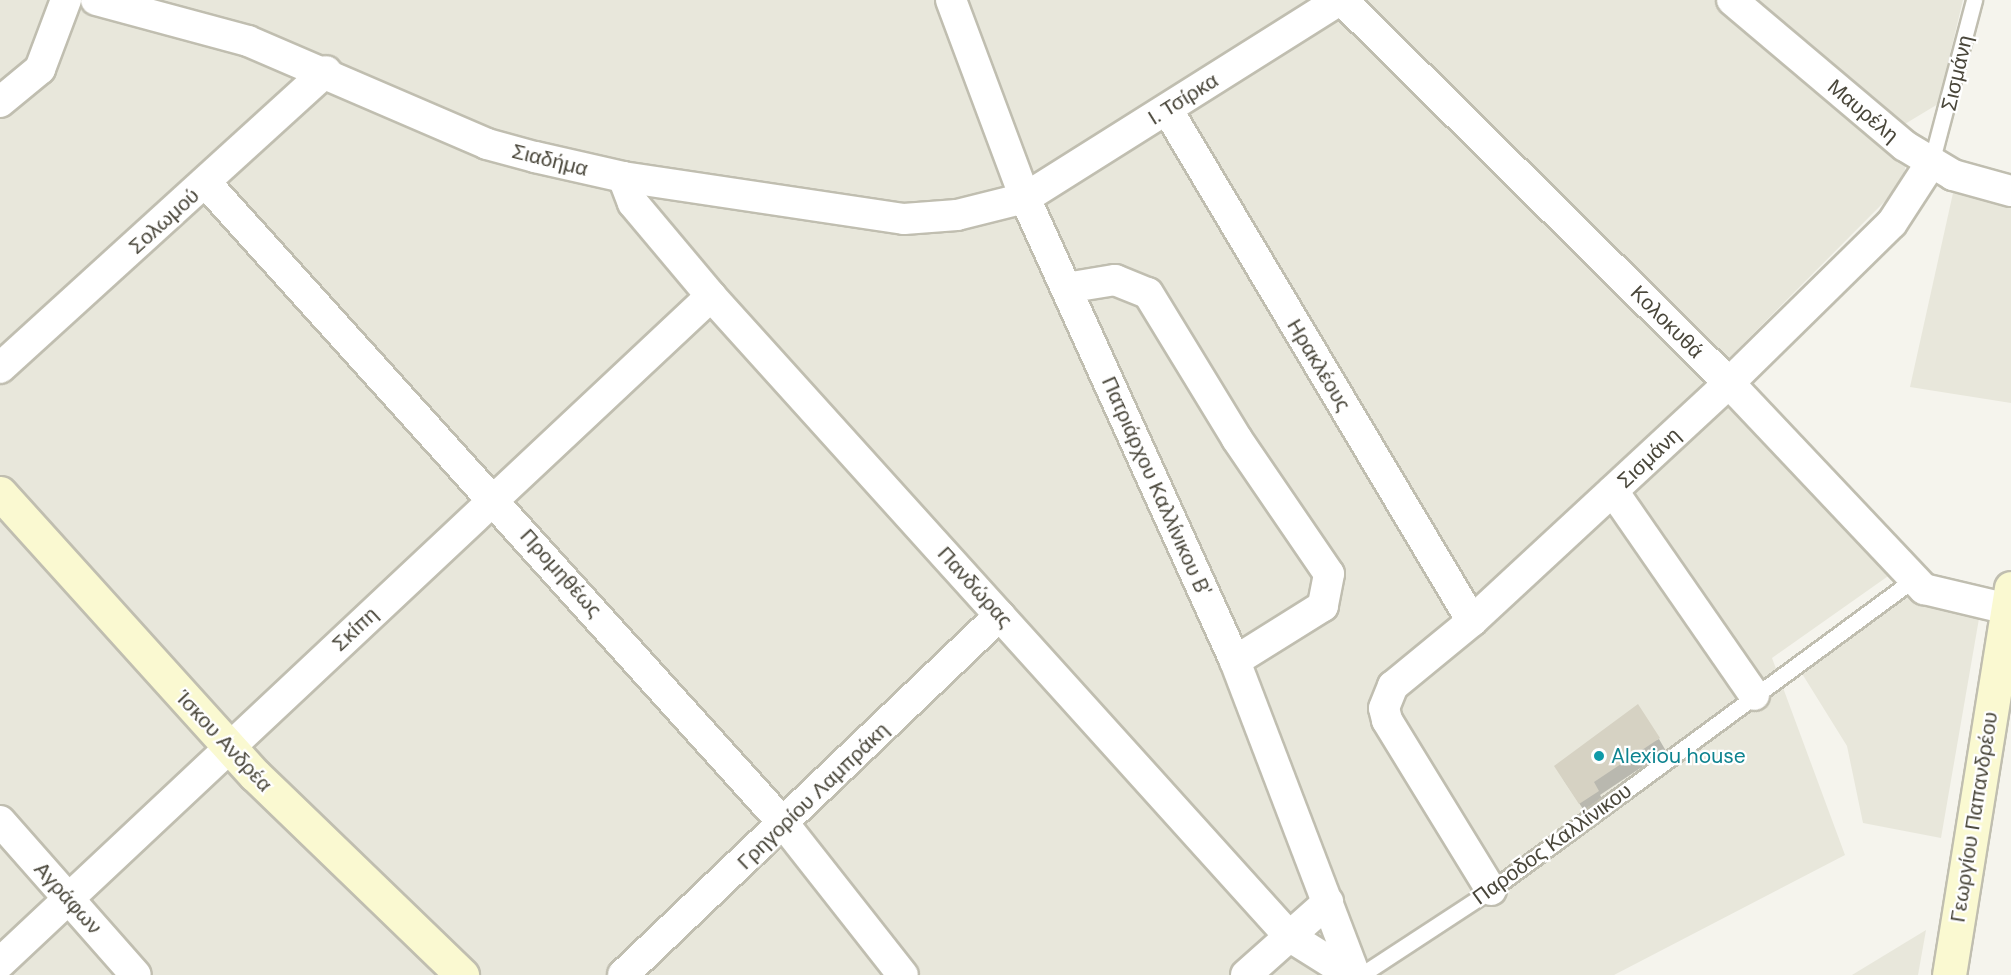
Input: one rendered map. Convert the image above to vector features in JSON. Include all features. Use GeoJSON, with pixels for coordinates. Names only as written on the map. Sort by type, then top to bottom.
{"type":"FeatureCollection","features":[{"type":"Feature","properties":{"kind":"main road","name":"Ίσκου Ανδρέα"},"geometry":{"type":"LineString","coordinates":[[0,493],[230,747],[462,975]]}},
{"type":"Feature","properties":{"kind":"main road","name":"Γεωργίου Παπανδρέου"},"geometry":{"type":"LineString","coordinates":[[1949,975],[2010,602]]}},
{"type":"Feature","properties":{"kind":"street"},"geometry":{"type":"LineString","coordinates":[[0,102],[40,69],[66,0]]}},
{"type":"Feature","properties":{"kind":"street","name":"Σιαδήμα"},"geometry":{"type":"LineString","coordinates":[[96,0],[248,41],[326,71],[488,144],[623,177],[904,219],[957,215],[1025,198]]}},
{"type":"Feature","properties":{"kind":"street","name":"Πατριάρχου Καλλίνικου B'"},"geometry":{"type":"LineString","coordinates":[[951,0],[1025,198],[1235,661],[1328,902],[1353,975]]}},
{"type":"Feature","properties":{"kind":"street","name":"Ι. Τσίρκα"},"geometry":{"type":"LineString","coordinates":[[1025,198],[1341,0]]}},
{"type":"Feature","properties":{"kind":"street","name":"Κολοκυθά"},"geometry":{"type":"LineString","coordinates":[[1341,0],[1728,383],[1914,579],[1936,595],[2010,602]]}},
{"type":"Feature","properties":{"kind":"street","name":"Μαυρέλη"},"geometry":{"type":"LineString","coordinates":[[1732,0],[1931,163],[1978,184],[2011,191]]}},
{"type":"Feature","properties":{"kind":"street","name":"Σολωμού"},"geometry":{"type":"LineString","coordinates":[[0,368],[206,183],[326,71]]}},
{"type":"Feature","properties":{"kind":"street","name":"Ηρακλέους"},"geometry":{"type":"LineString","coordinates":[[1167,109],[1472,621]]}},
{"type":"Feature","properties":{"kind":"street","name":"Σισμάνη"},"geometry":{"type":"LineString","coordinates":[[1491,890],[1384,708],[1393,687],[1472,621],[1728,383],[1892,223],[1931,163]]}},
{"type":"Feature","properties":{"kind":"street","name":"Πανδώρας"},"geometry":{"type":"LineString","coordinates":[[623,177],[633,203],[711,296],[1289,936],[1353,975]]}},
{"type":"Feature","properties":{"kind":"street","name":"Προμηθέως"},"geometry":{"type":"LineString","coordinates":[[206,183],[495,498],[784,824],[903,975]]}},
{"type":"Feature","properties":{"kind":"street"},"geometry":{"type":"LineString","coordinates":[[1066,288],[1115,280],[1148,293],[1217,408],[1329,574],[1323,606],[1235,661]]}},
{"type":"Feature","properties":{"kind":"street","name":"Σκίπη"},"geometry":{"type":"LineString","coordinates":[[0,963],[711,296]]}},
{"type":"Feature","properties":{"kind":"street"},"geometry":{"type":"LineString","coordinates":[[1613,491],[1754,695]]}},
{"type":"Feature","properties":{"kind":"street","name":"Γρηγορίου Λαμπράκη"},"geometry":{"type":"LineString","coordinates":[[623,975],[784,824],[1000,615]]}},
{"type":"Feature","properties":{"kind":"street","name":"Αγράφων"},"geometry":{"type":"LineString","coordinates":[[0,821],[136,975]]}},
{"type":"Feature","properties":{"kind":"street"},"geometry":{"type":"LineString","coordinates":[[1246,975],[1328,902]]}},
{"type":"Feature","properties":{"kind":"lane","name":"Σισμάνη"},"geometry":{"type":"LineString","coordinates":[[1931,163],[1974,0]]}},
{"type":"Feature","properties":{"kind":"lane","name":"Παροδος Καλλίνικου"},"geometry":{"type":"LineString","coordinates":[[1361,975],[1491,890],[1914,579]]}},
{"type":"Feature","properties":{"kind":"shaded area"},"geometry":{"type":"Polygon","coordinates":[[[0,0],[1963,0],[1938,104],[1885,136],[1907,154],[1903,183],[1712,375],[1901,567],[1772,658],[1845,855],[1614,975],[0,975],[0,0]]]}},
{"type":"Feature","properties":{"kind":"shaded area"},"geometry":{"type":"Polygon","coordinates":[[[1953,193],[2011,203],[2011,403],[1910,387],[1953,193]]]}},
{"type":"Feature","properties":{"kind":"shaded area"},"geometry":{"type":"Polygon","coordinates":[[[1910,593],[1981,607],[1941,838],[1863,823],[1847,746],[1801,672],[1910,593]]]}},
{"type":"Feature","properties":{"kind":"shaded area"},"geometry":{"type":"Polygon","coordinates":[[[1926,930],[1918,975],[1852,975],[1926,930]]]}},
{"type":"Feature","properties":{"kind":"building","name":"Alexiou house"},"geometry":{"type":"Polygon","coordinates":[[[1638,704],[1660,738],[1594,782],[1599,791],[1579,804],[1554,766],[1638,704]]]}},
{"type":"Feature","properties":{"kind":"place","name":"Alexiou house"},"geometry":{"type":"Point","coordinates":[1599,756]}}]}
